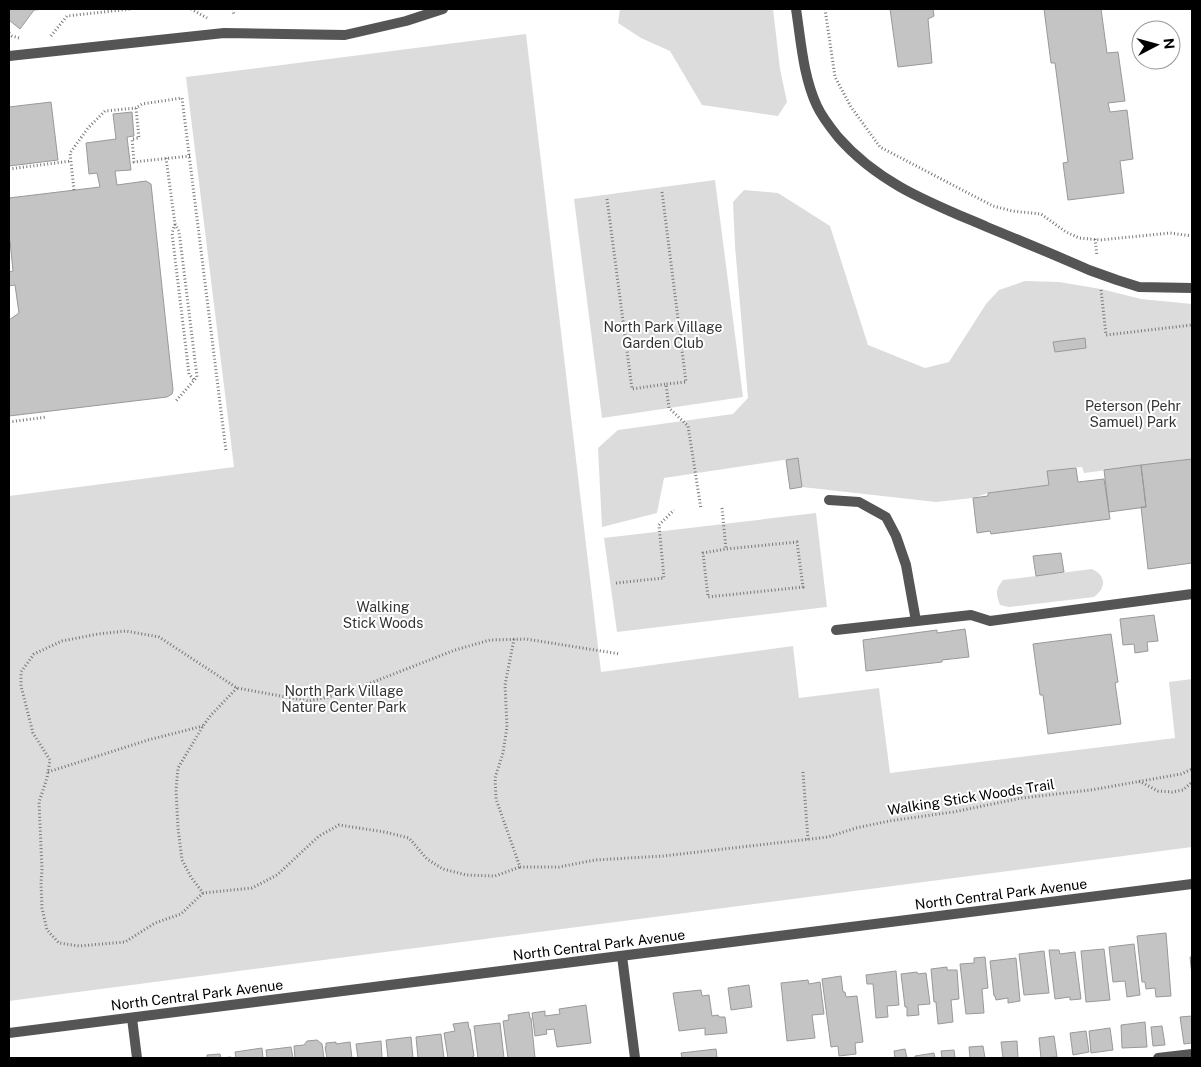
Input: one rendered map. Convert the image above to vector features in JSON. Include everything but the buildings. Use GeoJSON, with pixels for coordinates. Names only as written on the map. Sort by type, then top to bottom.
{"type":"FeatureCollection","features":[{"type":"Feature","properties":{"kind":"street"},"geometry":{"type":"LineString","coordinates":[[9,56],[224,32],[346,35],[443,9]]}},
{"type":"Feature","properties":{"kind":"street"},"geometry":{"type":"LineString","coordinates":[[796,9],[803,57],[817,106],[830,127],[845,145],[886,180],[920,198],[1088,270],[1139,287],[1192,288]]}},
{"type":"Feature","properties":{"kind":"street"},"geometry":{"type":"LineString","coordinates":[[829,500],[859,502],[886,517],[896,536],[906,565],[916,621]]}},
{"type":"Feature","properties":{"kind":"street"},"geometry":{"type":"LineString","coordinates":[[836,630],[971,615],[990,621],[1192,594]]}},
{"type":"Feature","properties":{"kind":"street","name":"North Central Park Avenue"},"geometry":{"type":"LineString","coordinates":[[9,1033],[1192,884]]}},
{"type":"Feature","properties":{"kind":"street"},"geometry":{"type":"LineString","coordinates":[[622,956],[635,1058]]}},
{"type":"Feature","properties":{"kind":"street"},"geometry":{"type":"LineString","coordinates":[[132,1018],[137,1058]]}},
{"type":"Feature","properties":{"kind":"street"},"geometry":{"type":"LineString","coordinates":[[1158,1058],[1192,1054]]}},
{"type":"Feature","properties":{"kind":"path"},"geometry":{"type":"LineString","coordinates":[[50,38],[67,16],[131,9]]}},
{"type":"Feature","properties":{"kind":"path"},"geometry":{"type":"LineString","coordinates":[[232,9],[234,16]]}},
{"type":"Feature","properties":{"kind":"path"},"geometry":{"type":"LineString","coordinates":[[825,9],[835,76],[851,107],[880,147],[993,206],[1012,211],[1041,214],[1066,232],[1079,238],[1100,240],[1170,233],[1192,236]]}},
{"type":"Feature","properties":{"kind":"path"},"geometry":{"type":"LineString","coordinates":[[9,33],[20,38]]}},
{"type":"Feature","properties":{"kind":"path"},"geometry":{"type":"LineString","coordinates":[[74,190],[70,153],[88,128],[106,111],[136,108],[142,104],[182,98],[226,451]]}},
{"type":"Feature","properties":{"kind":"path"},"geometry":{"type":"LineString","coordinates":[[136,108],[139,138],[132,139],[134,162],[190,156]]}},
{"type":"Feature","properties":{"kind":"path"},"geometry":{"type":"LineString","coordinates":[[166,158],[175,224],[179,231],[197,377],[175,402]]}},
{"type":"Feature","properties":{"kind":"path"},"geometry":{"type":"LineString","coordinates":[[9,168],[71,161]]}},
{"type":"Feature","properties":{"kind":"path"},"geometry":{"type":"LineString","coordinates":[[607,199],[632,389],[686,382],[662,192]]}},
{"type":"Feature","properties":{"kind":"path"},"geometry":{"type":"LineString","coordinates":[[175,224],[172,232],[189,374],[194,380]]}},
{"type":"Feature","properties":{"kind":"path"},"geometry":{"type":"LineString","coordinates":[[1101,289],[1106,335],[1192,325]]}},
{"type":"Feature","properties":{"kind":"path"},"geometry":{"type":"LineString","coordinates":[[666,384],[669,408],[688,426],[701,509]]}},
{"type":"Feature","properties":{"kind":"path"},"geometry":{"type":"LineString","coordinates":[[9,422],[47,417]]}},
{"type":"Feature","properties":{"kind":"path"},"geometry":{"type":"LineString","coordinates":[[722,508],[726,549]]}},
{"type":"Feature","properties":{"kind":"path"},"geometry":{"type":"LineString","coordinates":[[616,583],[664,578],[659,525],[674,510]]}},
{"type":"Feature","properties":{"kind":"path"},"geometry":{"type":"LineString","coordinates":[[797,542],[803,587],[708,597],[703,553],[726,549],[797,542]]}},
{"type":"Feature","properties":{"kind":"path"},"geometry":{"type":"LineString","coordinates":[[237,688],[203,726],[178,768],[176,790],[182,860],[191,877],[203,893],[181,914],[155,923],[125,942],[79,946],[59,943],[47,930],[42,908],[39,802],[47,778],[50,760],[33,733],[21,686],[21,672],[34,654],[62,641],[126,631],[158,637],[237,688],[308,701],[328,698],[456,650],[490,640],[526,639],[620,654]]}},
{"type":"Feature","properties":{"kind":"path"},"geometry":{"type":"LineString","coordinates":[[514,639],[505,686],[507,727],[502,753],[494,778],[496,800],[520,867]]}},
{"type":"Feature","properties":{"kind":"path"},"geometry":{"type":"LineString","coordinates":[[48,772],[148,740],[203,726]]}},
{"type":"Feature","properties":{"kind":"path","name":"Walking Stick Woods Trail"},"geometry":{"type":"LineString","coordinates":[[203,893],[252,888],[277,875],[319,836],[339,825],[385,832],[409,838],[427,859],[443,869],[466,875],[495,876],[520,867],[559,867],[595,860],[663,856],[828,837],[856,828],[889,821],[953,812],[1022,798],[1091,790],[1181,774],[1192,769]]}},
{"type":"Feature","properties":{"kind":"path"},"geometry":{"type":"LineString","coordinates":[[803,772],[808,840]]}},
{"type":"Feature","properties":{"kind":"path"},"geometry":{"type":"LineString","coordinates":[[1139,781],[1158,791],[1172,792],[1184,790],[1192,782]]}},
{"type":"Feature","properties":{"kind":"green space"},"geometry":{"type":"Polygon","coordinates":[[[620,9],[773,9],[780,69],[787,102],[778,116],[702,105],[670,51],[641,38],[618,23],[620,9]]]}},
{"type":"Feature","properties":{"kind":"green space","name":"North Park Village Nature Center Park"},"geometry":{"type":"Polygon","coordinates":[[[526,34],[601,672],[793,646],[799,698],[879,688],[890,773],[1175,738],[1169,682],[1192,679],[1192,847],[9,1001],[9,496],[234,467],[186,77],[526,34]]]}},
{"type":"Feature","properties":{"kind":"green space","name":"North Park Village Garden Club"},"geometry":{"type":"Polygon","coordinates":[[[715,180],[743,397],[602,418],[574,199],[715,180]]]}},
{"type":"Feature","properties":{"kind":"green space","name":"Peterson (Pehr Samuel) Park"},"geometry":{"type":"Polygon","coordinates":[[[744,190],[778,193],[830,226],[868,345],[925,368],[949,362],[986,304],[999,290],[1025,281],[1059,282],[1101,289],[1141,299],[1192,304],[1192,459],[1084,473],[1082,467],[1047,471],[1049,485],[988,493],[973,498],[936,502],[802,487],[797,458],[664,478],[657,513],[602,527],[598,448],[618,430],[733,414],[748,398],[733,202],[744,190]]]}},
{"type":"Feature","properties":{"kind":"green space"},"geometry":{"type":"Polygon","coordinates":[[[816,513],[827,607],[617,632],[604,538],[816,513]]]}},
{"type":"Feature","properties":{"kind":"green space"},"geometry":{"type":"Polygon","coordinates":[[[1092,569],[1100,575],[1103,582],[1101,590],[1094,597],[1009,607],[1000,605],[997,592],[1003,580],[1092,569]]]}},
{"type":"Feature","properties":{"kind":"park label","name":"Walking Stick Woods"},"geometry":{"type":"Point","coordinates":[383,616]}}]}
